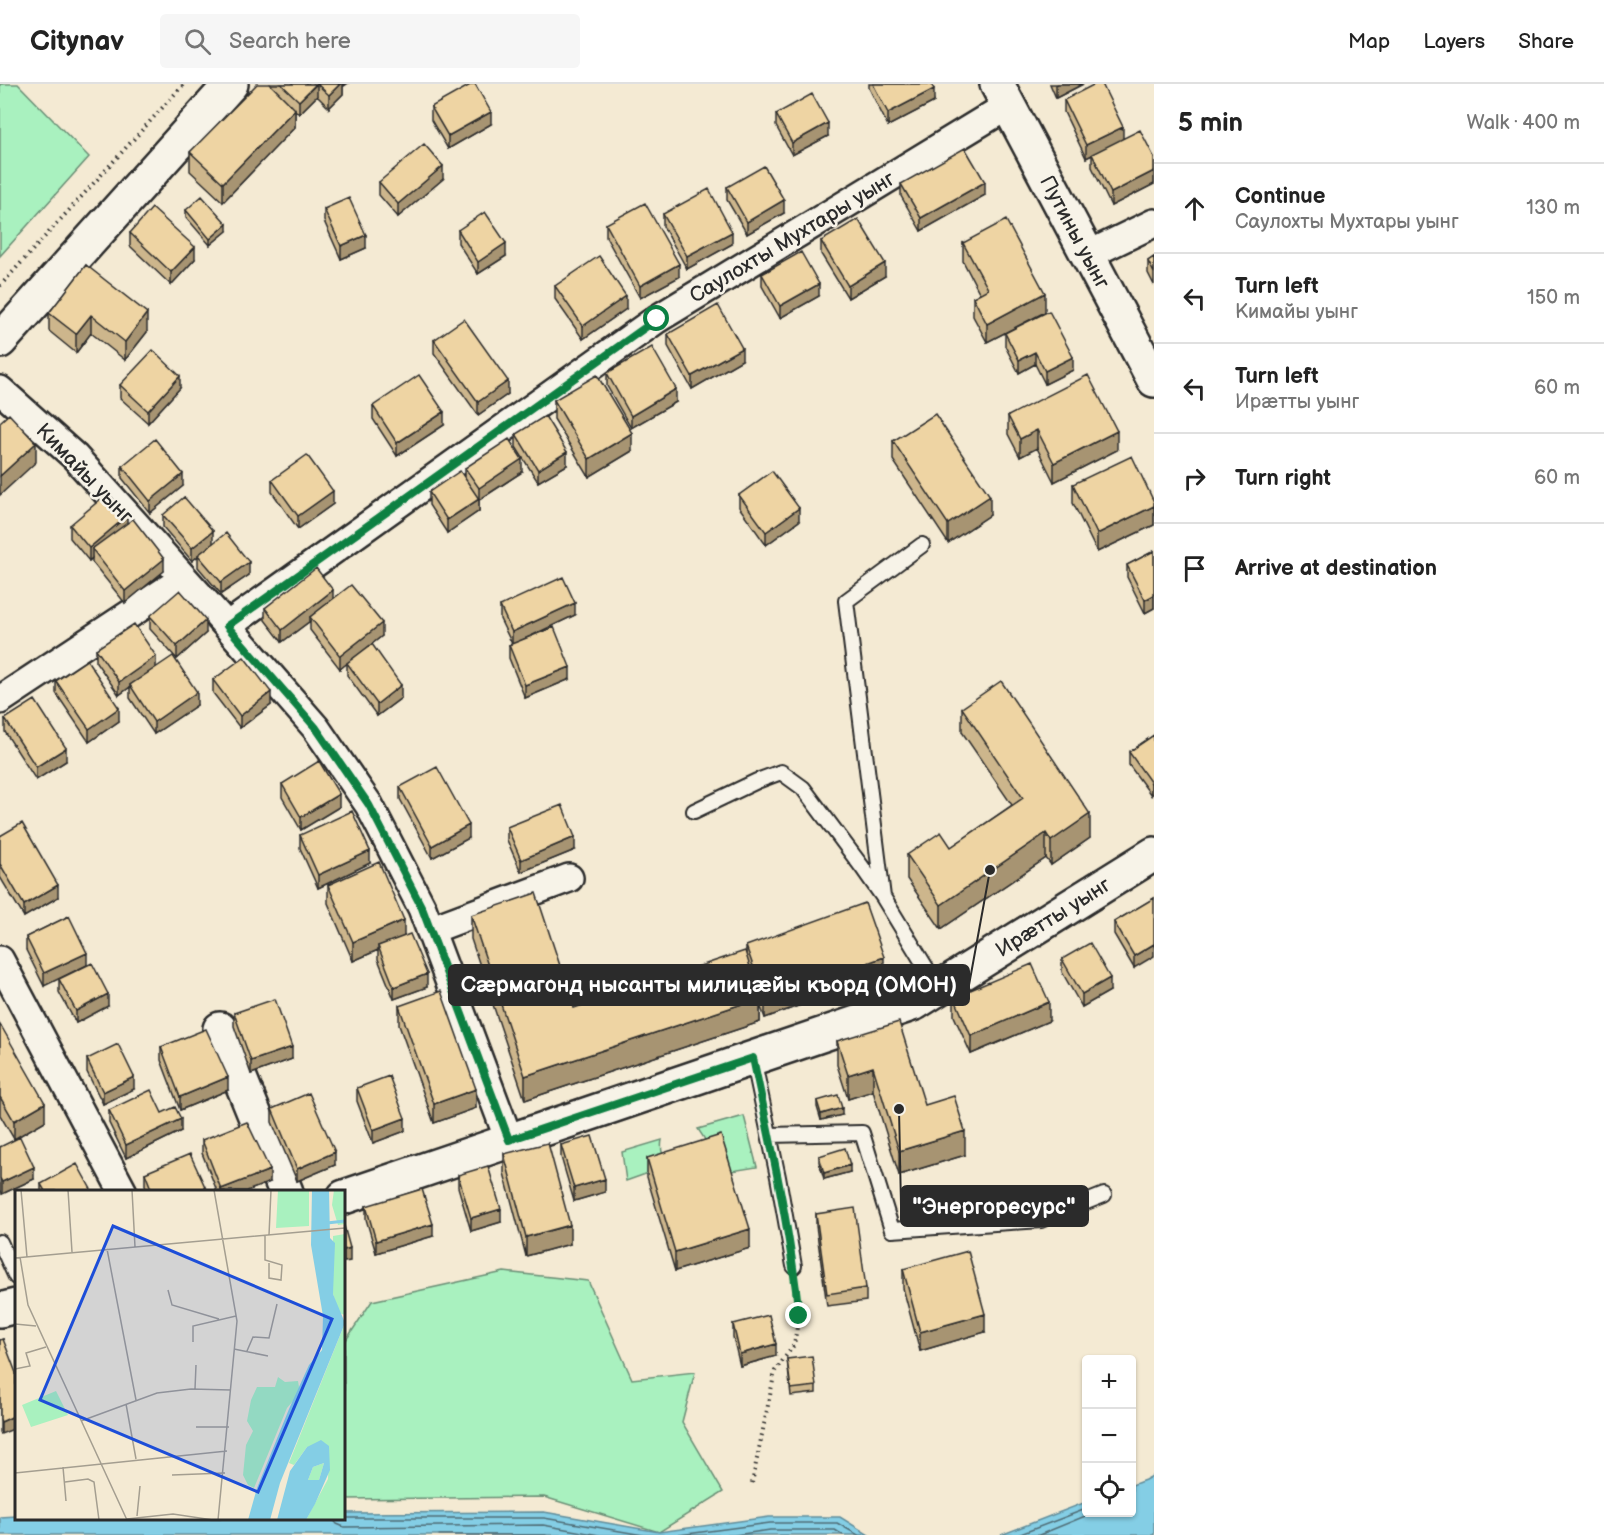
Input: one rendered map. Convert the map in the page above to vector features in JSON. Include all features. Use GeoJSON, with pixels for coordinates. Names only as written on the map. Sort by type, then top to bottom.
{"type":"FeatureCollection","features":[{"type":"Feature","properties":{"kind":"street"},"geometry":{"type":"LineString","coordinates":[[0,341],[231,84]]}},
{"type":"Feature","properties":{"kind":"street","name":"Путины уынг"},"geometry":{"type":"LineString","coordinates":[[1003,95],[1154,380]]}},
{"type":"Feature","properties":{"kind":"street","name":"Саулохты Мухтары уынг"},"geometry":{"type":"LineString","coordinates":[[227,626],[657,319],[1003,95]]}},
{"type":"Feature","properties":{"kind":"street"},"geometry":{"type":"LineString","coordinates":[[1088,255],[1154,223]]}},
{"type":"Feature","properties":{"kind":"street","name":"Кимайы уынг"},"geometry":{"type":"LineString","coordinates":[[0,390],[75,457],[227,626],[316,728],[369,805],[422,908],[509,1140]]}},
{"type":"Feature","properties":{"kind":"street"},"geometry":{"type":"LineString","coordinates":[[0,700],[183,579]]}},
{"type":"Feature","properties":{"kind":"street","name":"Ирæтты уынг"},"geometry":{"type":"LineString","coordinates":[[345,1197],[915,1003],[1154,854]]}},
{"type":"Feature","properties":{"kind":"street"},"geometry":{"type":"LineString","coordinates":[[430,930],[569,878]]}},
{"type":"Feature","properties":{"kind":"street"},"geometry":{"type":"LineString","coordinates":[[0,960],[122,1190]]}},
{"type":"Feature","properties":{"kind":"street"},"geometry":{"type":"LineString","coordinates":[[220,1029],[286,1190]]}},
{"type":"Feature","properties":{"kind":"street"},"geometry":{"type":"LineString","coordinates":[[0,1310],[15,1306]]}},
{"type":"Feature","properties":{"kind":"lane"},"geometry":{"type":"LineString","coordinates":[[883,897],[846,601],[922,545]]}},
{"type":"Feature","properties":{"kind":"lane"},"geometry":{"type":"LineString","coordinates":[[694,811],[781,772],[803,788],[883,897],[939,989]]}},
{"type":"Feature","properties":{"kind":"lane"},"geometry":{"type":"LineString","coordinates":[[753,1058],[794,1266]]}},
{"type":"Feature","properties":{"kind":"lane"},"geometry":{"type":"LineString","coordinates":[[769,1135],[862,1133],[892,1230],[1041,1220],[1104,1195]]}},
{"type":"Feature","properties":{"kind":"lane"},"geometry":{"type":"LineString","coordinates":[[0,1242],[15,1274]]}},
{"type":"Feature","properties":{"kind":"path"},"geometry":{"type":"LineString","coordinates":[[0,286],[184,84]]}},
{"type":"Feature","properties":{"kind":"path"},"geometry":{"type":"LineString","coordinates":[[752,1483],[775,1371],[794,1345],[799,1316],[794,1266]]}},
{"type":"Feature","properties":{"kind":"green space"},"geometry":{"type":"Polygon","coordinates":[[[0,84],[18,84],[89,157],[0,256],[0,84]]]}},
{"type":"Feature","properties":{"kind":"green space"},"geometry":{"type":"Polygon","coordinates":[[[744,1116],[757,1167],[732,1171],[707,1146],[698,1129],[744,1116]]]}},
{"type":"Feature","properties":{"kind":"green space"},"geometry":{"type":"Polygon","coordinates":[[[662,1140],[662,1153],[668,1166],[626,1181],[622,1152],[662,1140]]]}},
{"type":"Feature","properties":{"kind":"green space"},"geometry":{"type":"Polygon","coordinates":[[[504,1272],[588,1281],[632,1379],[695,1372],[682,1422],[723,1492],[659,1532],[544,1497],[345,1499],[345,1342],[372,1301],[504,1272]]]}},
{"type":"Feature","properties":{"kind":"water"},"geometry":{"type":"Polygon","coordinates":[[[1154,1475],[1154,1535],[1001,1535],[1082,1504],[1082,1517],[1136,1517],[1136,1483],[1154,1475]]]}},
{"type":"Feature","properties":{"kind":"water"},"geometry":{"type":"Polygon","coordinates":[[[544,1512],[659,1532],[769,1517],[840,1517],[869,1535],[0,1535],[0,1517],[15,1516],[15,1520],[345,1520],[345,1513],[544,1512]]]}},
{"type":"Feature","properties":{"kind":"building"},"geometry":{"type":"Polygon","coordinates":[[[257,84],[270,84],[295,109],[223,183],[190,152],[257,84]]]}},
{"type":"Feature","properties":{"kind":"building"},"geometry":{"type":"Polygon","coordinates":[[[281,84],[316,84],[299,101],[281,84]]]}},
{"type":"Feature","properties":{"kind":"building"},"geometry":{"type":"Polygon","coordinates":[[[317,84],[340,84],[329,95],[317,84]]]}},
{"type":"Feature","properties":{"kind":"building"},"geometry":{"type":"Polygon","coordinates":[[[475,84],[491,112],[448,136],[431,107],[475,84]]]}},
{"type":"Feature","properties":{"kind":"building"},"geometry":{"type":"Polygon","coordinates":[[[873,84],[931,84],[934,89],[888,113],[873,84]]]}},
{"type":"Feature","properties":{"kind":"building"},"geometry":{"type":"Polygon","coordinates":[[[1095,84],[1102,84],[1123,127],[1086,145],[1064,100],[1095,84]]]}},
{"type":"Feature","properties":{"kind":"building"},"geometry":{"type":"Polygon","coordinates":[[[812,94],[828,123],[792,143],[776,114],[812,94]]]}},
{"type":"Feature","properties":{"kind":"building"},"geometry":{"type":"Polygon","coordinates":[[[1140,130],[1154,157],[1154,171],[1111,193],[1092,154],[1140,130]]]}},
{"type":"Feature","properties":{"kind":"building"},"geometry":{"type":"Polygon","coordinates":[[[424,144],[443,166],[398,204],[379,182],[424,144]]]}},
{"type":"Feature","properties":{"kind":"building"},"geometry":{"type":"Polygon","coordinates":[[[965,148],[985,182],[921,218],[901,184],[965,148]]]}},
{"type":"Feature","properties":{"kind":"building"},"geometry":{"type":"Polygon","coordinates":[[[764,166],[784,200],[747,222],[727,187],[764,166]]]}},
{"type":"Feature","properties":{"kind":"building"},"geometry":{"type":"Polygon","coordinates":[[[709,189],[732,232],[687,256],[663,214],[709,189]]]}},
{"type":"Feature","properties":{"kind":"building"},"geometry":{"type":"Polygon","coordinates":[[[202,196],[227,224],[210,239],[186,210],[202,196]]]}},
{"type":"Feature","properties":{"kind":"building"},"geometry":{"type":"Polygon","coordinates":[[[349,198],[366,235],[341,246],[324,209],[349,198]]]}},
{"type":"Feature","properties":{"kind":"building"},"geometry":{"type":"Polygon","coordinates":[[[645,203],[679,264],[640,286],[606,224],[645,203]]]}},
{"type":"Feature","properties":{"kind":"building"},"geometry":{"type":"Polygon","coordinates":[[[152,208],[195,247],[171,272],[130,233],[152,208]]]}},
{"type":"Feature","properties":{"kind":"building"},"geometry":{"type":"Polygon","coordinates":[[[485,212],[506,243],[478,262],[458,230],[485,212]]]}},
{"type":"Feature","properties":{"kind":"building"},"geometry":{"type":"Polygon","coordinates":[[[858,219],[885,263],[848,286],[821,241],[858,219]]]}},
{"type":"Feature","properties":{"kind":"building"},"geometry":{"type":"Polygon","coordinates":[[[1006,220],[1045,293],[987,324],[973,297],[988,289],[963,243],[1006,220]]]}},
{"type":"Feature","properties":{"kind":"building"},"geometry":{"type":"Polygon","coordinates":[[[801,252],[819,284],[780,306],[762,274],[801,252]]]}},
{"type":"Feature","properties":{"kind":"building"},"geometry":{"type":"Polygon","coordinates":[[[599,256],[626,296],[583,326],[555,286],[599,256]]]}},
{"type":"Feature","properties":{"kind":"building"},"geometry":{"type":"Polygon","coordinates":[[[1154,257],[1154,273],[1148,261],[1154,257]]]}},
{"type":"Feature","properties":{"kind":"building"},"geometry":{"type":"Polygon","coordinates":[[[86,265],[147,313],[125,342],[91,315],[76,334],[49,313],[86,265]]]}},
{"type":"Feature","properties":{"kind":"building"},"geometry":{"type":"Polygon","coordinates":[[[718,305],[742,348],[692,376],[668,334],[718,305]]]}},
{"type":"Feature","properties":{"kind":"building"},"geometry":{"type":"Polygon","coordinates":[[[1049,311],[1073,357],[1045,371],[1035,352],[1019,360],[1005,333],[1049,311]]]}},
{"type":"Feature","properties":{"kind":"building"},"geometry":{"type":"Polygon","coordinates":[[[464,319],[508,381],[478,402],[434,340],[464,319]]]}},
{"type":"Feature","properties":{"kind":"building"},"geometry":{"type":"Polygon","coordinates":[[[652,347],[676,389],[631,416],[607,373],[652,347]]]}},
{"type":"Feature","properties":{"kind":"building"},"geometry":{"type":"Polygon","coordinates":[[[153,350],[180,376],[148,411],[120,385],[153,350]]]}},
{"type":"Feature","properties":{"kind":"building"},"geometry":{"type":"Polygon","coordinates":[[[419,375],[444,412],[397,443],[373,406],[419,375]]]}},
{"type":"Feature","properties":{"kind":"building"},"geometry":{"type":"Polygon","coordinates":[[[597,375],[632,433],[589,459],[554,400],[597,375]]]}},
{"type":"Feature","properties":{"kind":"building"},"geometry":{"type":"Polygon","coordinates":[[[1088,375],[1117,431],[1054,463],[1037,430],[1020,439],[1008,416],[1088,375]]]}},
{"type":"Feature","properties":{"kind":"building"},"geometry":{"type":"Polygon","coordinates":[[[9,414],[36,443],[0,476],[0,422],[9,414]]]}},
{"type":"Feature","properties":{"kind":"building"},"geometry":{"type":"Polygon","coordinates":[[[935,414],[990,496],[948,524],[893,441],[935,414]]]}},
{"type":"Feature","properties":{"kind":"building"},"geometry":{"type":"Polygon","coordinates":[[[545,416],[567,452],[538,470],[516,434],[545,416]]]}},
{"type":"Feature","properties":{"kind":"building"},"geometry":{"type":"Polygon","coordinates":[[[155,439],[183,474],[150,501],[122,466],[155,439]]]}},
{"type":"Feature","properties":{"kind":"building"},"geometry":{"type":"Polygon","coordinates":[[[509,439],[522,459],[479,488],[465,468],[509,439]]]}},
{"type":"Feature","properties":{"kind":"building"},"geometry":{"type":"Polygon","coordinates":[[[307,455],[333,491],[298,516],[272,480],[307,455]]]}},
{"type":"Feature","properties":{"kind":"building"},"geometry":{"type":"Polygon","coordinates":[[[1132,456],[1154,506],[1097,534],[1073,484],[1132,456]]]}},
{"type":"Feature","properties":{"kind":"building"},"geometry":{"type":"Polygon","coordinates":[[[460,471],[479,499],[447,520],[429,492],[460,471]]]}},
{"type":"Feature","properties":{"kind":"building"},"geometry":{"type":"Polygon","coordinates":[[[772,471],[799,508],[766,532],[739,495],[772,471]]]}},
{"type":"Feature","properties":{"kind":"building"},"geometry":{"type":"Polygon","coordinates":[[[108,493],[127,516],[89,548],[70,525],[108,493]]]}},
{"type":"Feature","properties":{"kind":"building"},"geometry":{"type":"Polygon","coordinates":[[[184,497],[213,531],[192,548],[163,515],[184,497]]]}},
{"type":"Feature","properties":{"kind":"building"},"geometry":{"type":"Polygon","coordinates":[[[133,519],[164,559],[125,591],[92,549],[133,519]]]}},
{"type":"Feature","properties":{"kind":"building"},"geometry":{"type":"Polygon","coordinates":[[[226,533],[249,562],[221,582],[198,555],[226,533]]]}},
{"type":"Feature","properties":{"kind":"building"},"geometry":{"type":"Polygon","coordinates":[[[1154,551],[1154,595],[1145,600],[1127,565],[1154,551]]]}},
{"type":"Feature","properties":{"kind":"building"},"geometry":{"type":"Polygon","coordinates":[[[316,568],[333,590],[282,630],[265,608],[316,568]]]}},
{"type":"Feature","properties":{"kind":"building"},"geometry":{"type":"Polygon","coordinates":[[[563,577],[575,603],[512,632],[500,606],[563,577]]]}},
{"type":"Feature","properties":{"kind":"building"},"geometry":{"type":"Polygon","coordinates":[[[351,585],[382,623],[340,656],[310,617],[351,585]]]}},
{"type":"Feature","properties":{"kind":"building"},"geometry":{"type":"Polygon","coordinates":[[[180,590],[206,620],[177,646],[150,616],[180,590]]]}},
{"type":"Feature","properties":{"kind":"building"},"geometry":{"type":"Polygon","coordinates":[[[134,624],[156,656],[119,682],[96,649],[134,624]]]}},
{"type":"Feature","properties":{"kind":"building"},"geometry":{"type":"Polygon","coordinates":[[[554,627],[570,667],[525,685],[509,645],[554,627]]]}},
{"type":"Feature","properties":{"kind":"building"},"geometry":{"type":"Polygon","coordinates":[[[372,644],[401,685],[377,704],[347,663],[372,644]]]}},
{"type":"Feature","properties":{"kind":"building"},"geometry":{"type":"Polygon","coordinates":[[[173,656],[197,692],[154,722],[130,685],[173,656]]]}},
{"type":"Feature","properties":{"kind":"building"},"geometry":{"type":"Polygon","coordinates":[[[244,657],[271,692],[240,716],[213,680],[244,657]]]}},
{"type":"Feature","properties":{"kind":"building"},"geometry":{"type":"Polygon","coordinates":[[[87,660],[119,708],[89,729],[56,681],[87,660]]]}},
{"type":"Feature","properties":{"kind":"building"},"geometry":{"type":"Polygon","coordinates":[[[1001,681],[1090,814],[1051,841],[1046,833],[941,905],[907,855],[941,832],[951,847],[1023,798],[962,708],[1001,681]]]}},
{"type":"Feature","properties":{"kind":"building"},"geometry":{"type":"Polygon","coordinates":[[[35,700],[66,748],[36,767],[5,719],[35,700]]]}},
{"type":"Feature","properties":{"kind":"building"},"geometry":{"type":"Polygon","coordinates":[[[1154,735],[1154,781],[1151,783],[1129,752],[1154,735]]]}},
{"type":"Feature","properties":{"kind":"building"},"geometry":{"type":"Polygon","coordinates":[[[319,761],[339,794],[301,817],[282,784],[319,761]]]}},
{"type":"Feature","properties":{"kind":"building"},"geometry":{"type":"Polygon","coordinates":[[[437,767],[469,825],[432,846],[400,787],[437,767]]]}},
{"type":"Feature","properties":{"kind":"building"},"geometry":{"type":"Polygon","coordinates":[[[562,805],[575,837],[521,860],[507,827],[562,805]]]}},
{"type":"Feature","properties":{"kind":"building"},"geometry":{"type":"Polygon","coordinates":[[[352,811],[370,851],[318,875],[300,835],[352,811]]]}},
{"type":"Feature","properties":{"kind":"building"},"geometry":{"type":"Polygon","coordinates":[[[22,823],[58,885],[24,905],[0,864],[0,836],[22,823]]]}},
{"type":"Feature","properties":{"kind":"building"},"geometry":{"type":"Polygon","coordinates":[[[379,862],[404,920],[353,942],[328,885],[379,862]]]}},
{"type":"Feature","properties":{"kind":"building"},"geometry":{"type":"Polygon","coordinates":[[[536,893],[574,1008],[745,951],[760,998],[525,1076],[471,915],[536,893]]]}},
{"type":"Feature","properties":{"kind":"building"},"geometry":{"type":"Polygon","coordinates":[[[1154,898],[1154,944],[1134,956],[1114,922],[1154,898]]]}},
{"type":"Feature","properties":{"kind":"building"},"geometry":{"type":"Polygon","coordinates":[[[865,903],[884,957],[765,1000],[746,946],[865,903]]]}},
{"type":"Feature","properties":{"kind":"building"},"geometry":{"type":"Polygon","coordinates":[[[69,916],[87,953],[44,973],[26,937],[69,916]]]}},
{"type":"Feature","properties":{"kind":"building"},"geometry":{"type":"Polygon","coordinates":[[[410,934],[427,974],[394,987],[378,946],[410,934]]]}},
{"type":"Feature","properties":{"kind":"building"},"geometry":{"type":"Polygon","coordinates":[[[1090,943],[1110,978],[1082,994],[1062,959],[1090,943]]]}},
{"type":"Feature","properties":{"kind":"building"},"geometry":{"type":"Polygon","coordinates":[[[92,963],[108,994],[76,1011],[59,979],[92,963]]]}},
{"type":"Feature","properties":{"kind":"building"},"geometry":{"type":"Polygon","coordinates":[[[1032,964],[1049,1002],[971,1036],[954,997],[1032,964]]]}},
{"type":"Feature","properties":{"kind":"building"},"geometry":{"type":"Polygon","coordinates":[[[441,991],[476,1089],[434,1104],[399,1006],[441,991]]]}},
{"type":"Feature","properties":{"kind":"building"},"geometry":{"type":"Polygon","coordinates":[[[275,999],[292,1047],[251,1061],[234,1013],[275,999]]]}},
{"type":"Feature","properties":{"kind":"building"},"geometry":{"type":"Polygon","coordinates":[[[899,1022],[925,1105],[954,1096],[965,1131],[899,1151],[873,1067],[848,1075],[837,1041],[899,1022]]]}},
{"type":"Feature","properties":{"kind":"building"},"geometry":{"type":"Polygon","coordinates":[[[0,1024],[45,1103],[14,1121],[0,1097],[0,1024]]]}},
{"type":"Feature","properties":{"kind":"building"},"geometry":{"type":"Polygon","coordinates":[[[206,1029],[228,1077],[180,1097],[161,1047],[206,1029]]]}},
{"type":"Feature","properties":{"kind":"building"},"geometry":{"type":"Polygon","coordinates":[[[118,1044],[134,1077],[103,1092],[87,1059],[118,1044]]]}},
{"type":"Feature","properties":{"kind":"building"},"geometry":{"type":"Polygon","coordinates":[[[389,1076],[405,1118],[373,1130],[357,1088],[389,1076]]]}},
{"type":"Feature","properties":{"kind":"building"},"geometry":{"type":"Polygon","coordinates":[[[151,1090],[162,1113],[175,1107],[181,1119],[126,1145],[109,1110],[151,1090]]]}},
{"type":"Feature","properties":{"kind":"building"},"geometry":{"type":"Polygon","coordinates":[[[309,1093],[335,1152],[297,1169],[272,1109],[309,1093]]]}},
{"type":"Feature","properties":{"kind":"building"},"geometry":{"type":"Polygon","coordinates":[[[838,1095],[842,1108],[821,1114],[817,1101],[838,1095]]]}},
{"type":"Feature","properties":{"kind":"building"},"geometry":{"type":"Polygon","coordinates":[[[247,1122],[270,1170],[221,1189],[202,1140],[247,1122]]]}},
{"type":"Feature","properties":{"kind":"building"},"geometry":{"type":"Polygon","coordinates":[[[721,1135],[750,1229],[675,1252],[647,1158],[721,1135]]]}},
{"type":"Feature","properties":{"kind":"building"},"geometry":{"type":"Polygon","coordinates":[[[592,1136],[605,1179],[574,1188],[561,1145],[592,1136]]]}},
{"type":"Feature","properties":{"kind":"building"},"geometry":{"type":"Polygon","coordinates":[[[20,1137],[34,1167],[2,1182],[0,1147],[20,1137]]]}},
{"type":"Feature","properties":{"kind":"building"},"geometry":{"type":"Polygon","coordinates":[[[548,1143],[570,1225],[526,1237],[504,1154],[548,1143]]]}},
{"type":"Feature","properties":{"kind":"building"},"geometry":{"type":"Polygon","coordinates":[[[845,1148],[850,1165],[824,1173],[819,1156],[845,1148]]]}},
{"type":"Feature","properties":{"kind":"building"},"geometry":{"type":"Polygon","coordinates":[[[190,1154],[207,1190],[152,1190],[145,1173],[190,1154]]]}},
{"type":"Feature","properties":{"kind":"building"},"geometry":{"type":"Polygon","coordinates":[[[77,1164],[91,1190],[44,1190],[41,1184],[77,1164]]]}},
{"type":"Feature","properties":{"kind":"building"},"geometry":{"type":"Polygon","coordinates":[[[488,1166],[501,1209],[471,1218],[458,1175],[488,1166]]]}},
{"type":"Feature","properties":{"kind":"building"},"geometry":{"type":"Polygon","coordinates":[[[422,1189],[433,1224],[376,1241],[366,1206],[422,1189]]]}},
{"type":"Feature","properties":{"kind":"building"},"geometry":{"type":"Polygon","coordinates":[[[855,1208],[866,1288],[827,1294],[816,1214],[855,1208]]]}},
{"type":"Feature","properties":{"kind":"building"},"geometry":{"type":"Polygon","coordinates":[[[345,1230],[350,1248],[345,1250],[345,1230]]]}},
{"type":"Feature","properties":{"kind":"building"},"geometry":{"type":"Polygon","coordinates":[[[968,1251],[985,1314],[920,1332],[903,1269],[968,1251]]]}},
{"type":"Feature","properties":{"kind":"building"},"geometry":{"type":"Polygon","coordinates":[[[769,1315],[776,1344],[740,1354],[733,1324],[769,1315]]]}},
{"type":"Feature","properties":{"kind":"building"},"geometry":{"type":"Polygon","coordinates":[[[3,1339],[15,1370],[15,1415],[1,1422],[0,1419],[0,1340],[3,1339]]]}},
{"type":"Feature","properties":{"kind":"building"},"geometry":{"type":"Polygon","coordinates":[[[812,1356],[816,1386],[791,1389],[787,1359],[812,1356]]]}},
{"type":"Feature","properties":{"kind":"place","name":"Сæрмагонд нысанты милицæйы къорд (ОМОН)"},"geometry":{"type":"Point","coordinates":[990,870]}},
{"type":"Feature","properties":{"kind":"place","name":"\"Энергоресурс\""},"geometry":{"type":"Point","coordinates":[899,1109]}},
{"type":"Feature","properties":{"kind":"route"},"geometry":{"type":"LineString","coordinates":[[657,319],[227,626],[316,728],[369,805],[422,908],[509,1140],[753,1058],[794,1266],[799,1316]]}}]}
